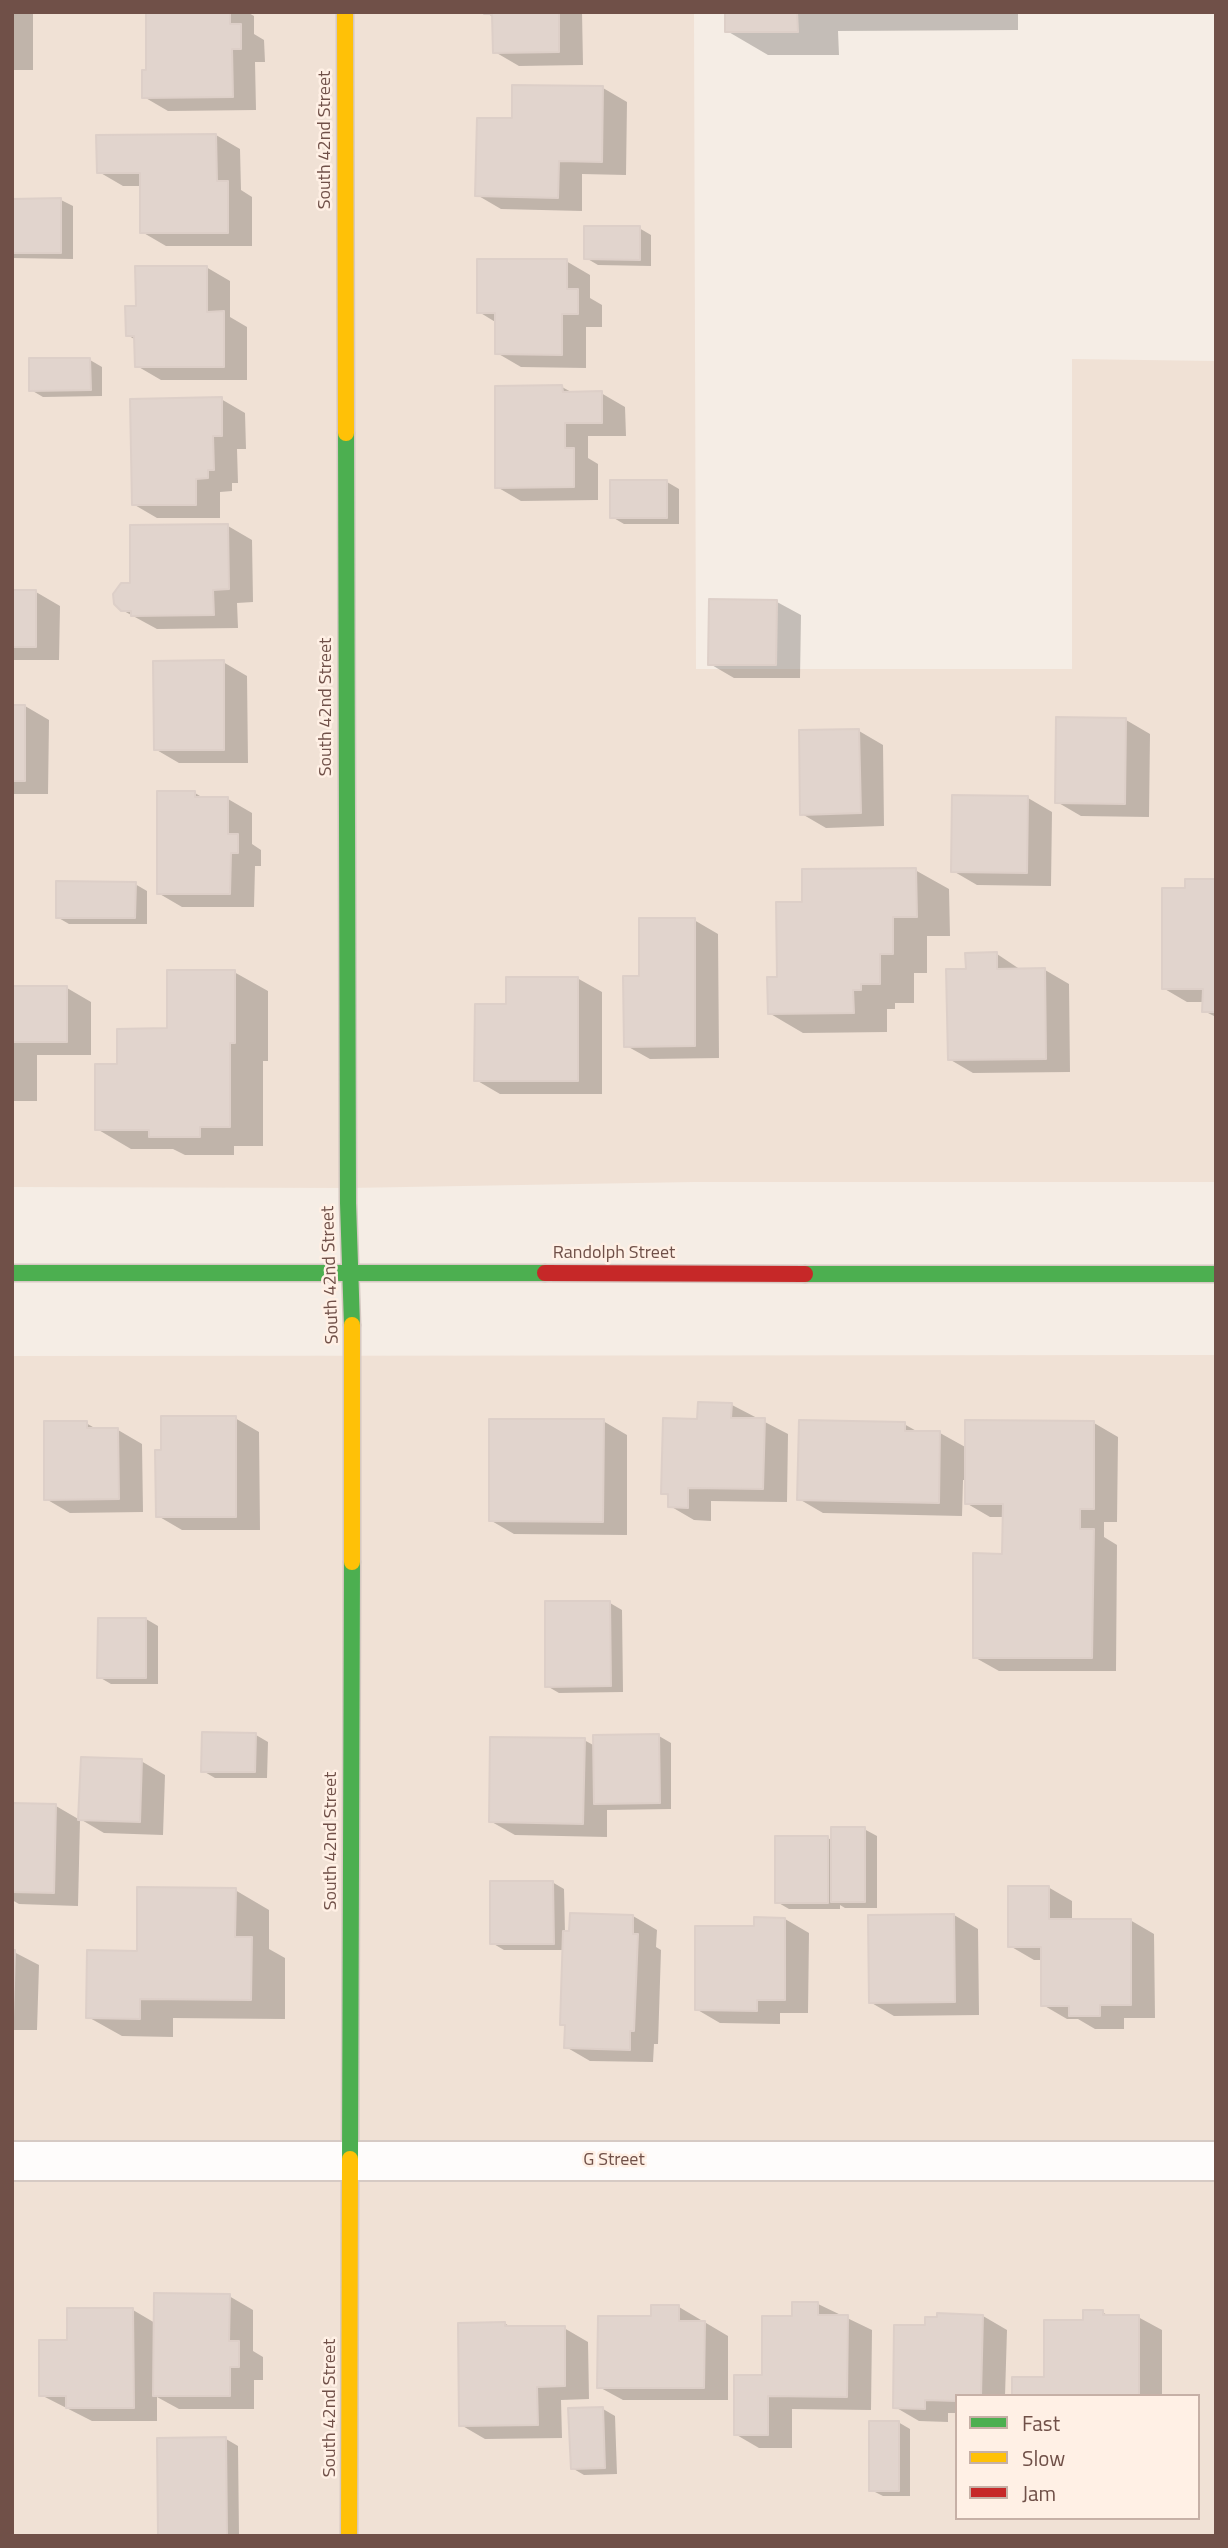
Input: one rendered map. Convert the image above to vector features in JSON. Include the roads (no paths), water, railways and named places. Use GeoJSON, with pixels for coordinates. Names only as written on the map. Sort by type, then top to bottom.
{"type":"FeatureCollection","features":[{"type":"Feature","properties":{"kind":"street","name":"South 42nd Street"},"geometry":{"type":"LineString","coordinates":[[345,12],[348,1203],[351,1273],[349,2536]]}},
{"type":"Feature","properties":{"kind":"street","name":"Randolph Street"},"geometry":{"type":"LineString","coordinates":[[12,1273],[1216,1274]]}},
{"type":"Feature","properties":{"kind":"street","name":"G Street"},"geometry":{"type":"LineString","coordinates":[[12,2161],[1216,2161]]}}]}
